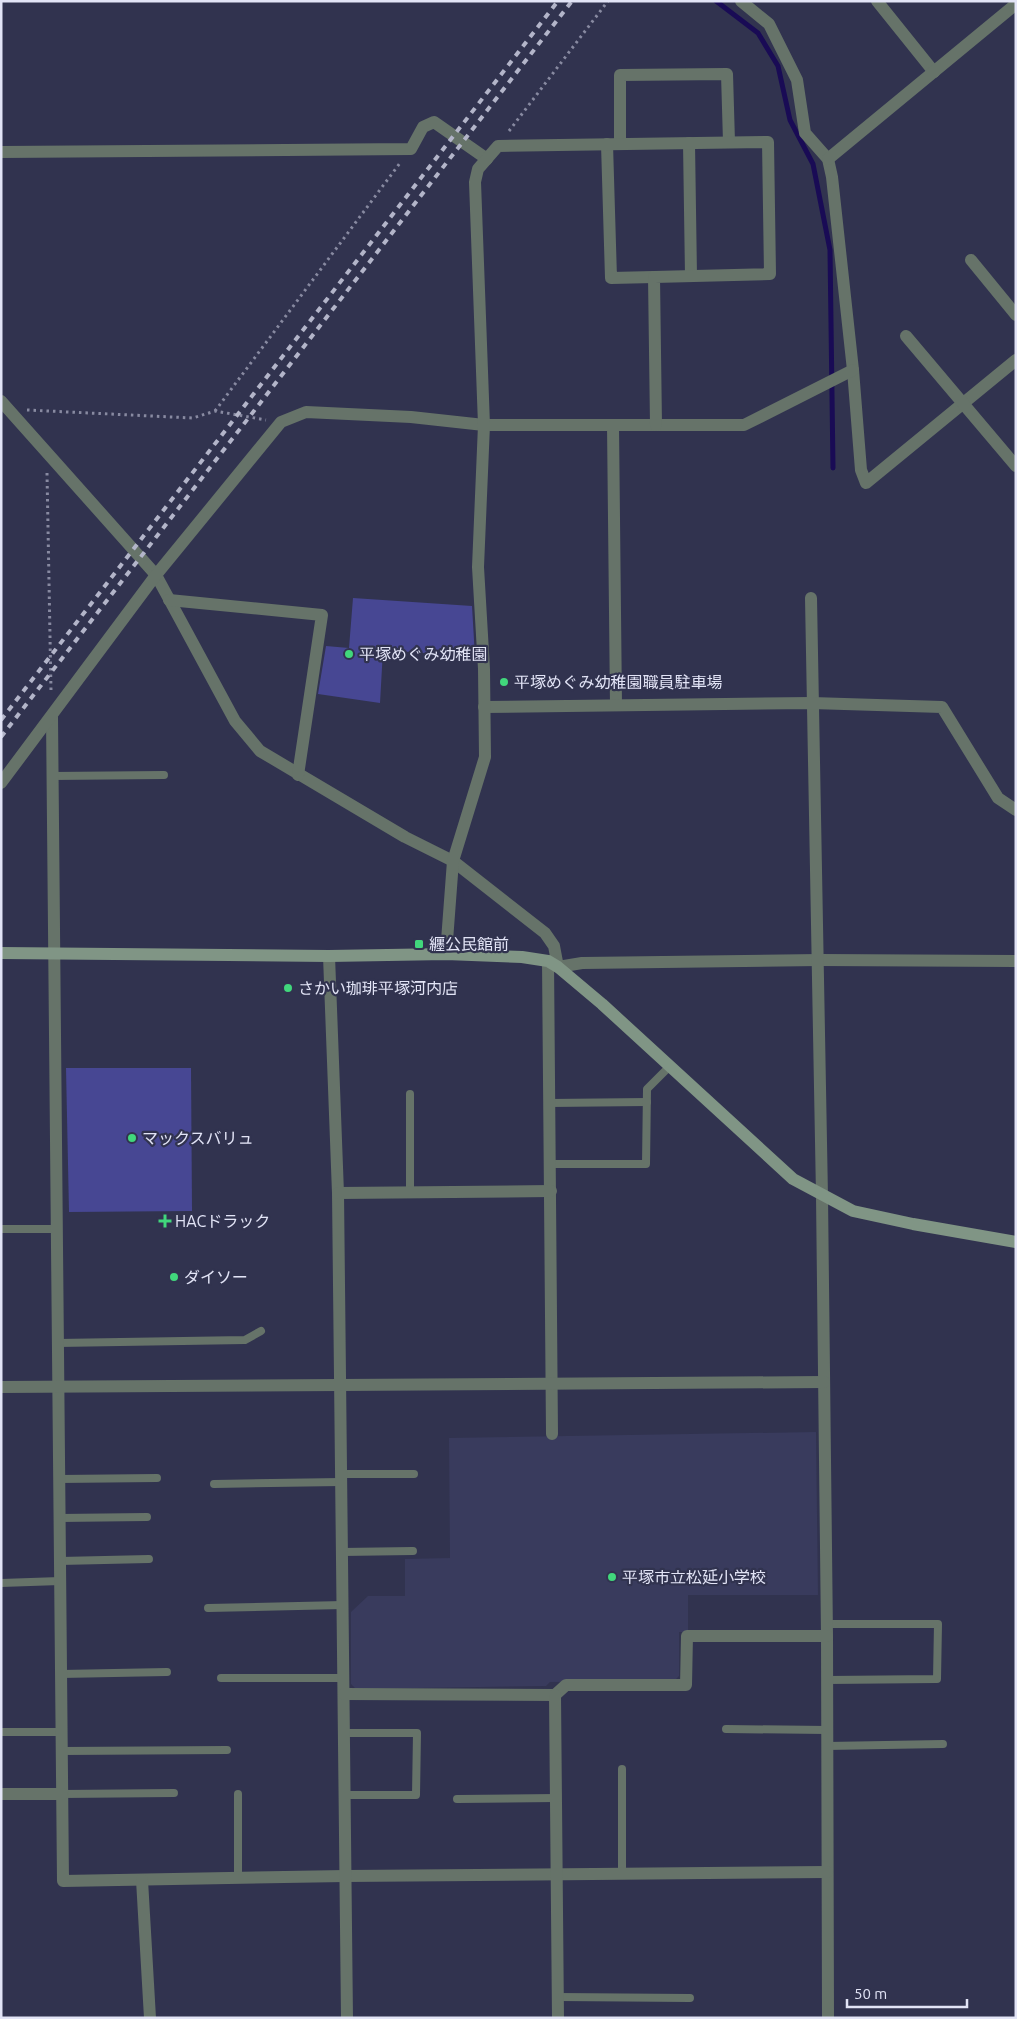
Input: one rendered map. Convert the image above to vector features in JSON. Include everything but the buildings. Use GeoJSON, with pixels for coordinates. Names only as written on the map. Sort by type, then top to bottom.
{"type":"FeatureCollection","features":[{"type":"Feature","properties":{"kind":"street"},"geometry":{"type":"LineString","coordinates":[[741,1],[769,24],[797,80],[805,133],[828,159],[832,176],[853,370],[861,470],[866,483],[1016,360]]}},
{"type":"Feature","properties":{"kind":"street"},"geometry":{"type":"LineString","coordinates":[[877,1],[934,72]]}},
{"type":"Feature","properties":{"kind":"street"},"geometry":{"type":"LineString","coordinates":[[828,159],[1016,4]]}},
{"type":"Feature","properties":{"kind":"street"},"geometry":{"type":"LineString","coordinates":[[620,144],[620,75],[727,74],[728,142]]}},
{"type":"Feature","properties":{"kind":"street"},"geometry":{"type":"LineString","coordinates":[[1,152],[411,149],[423,127],[434,122],[487,159]]}},
{"type":"Feature","properties":{"kind":"street"},"geometry":{"type":"LineString","coordinates":[[446,954],[454,861],[485,757],[484,669],[478,567],[484,425],[475,182],[478,169],[498,146],[607,144],[689,143],[728,142],[768,142],[770,274],[611,278],[607,144]]}},
{"type":"Feature","properties":{"kind":"street"},"geometry":{"type":"LineString","coordinates":[[689,143],[690,276]]}},
{"type":"Feature","properties":{"kind":"street"},"geometry":{"type":"LineString","coordinates":[[971,260],[1016,315]]}},
{"type":"Feature","properties":{"kind":"street"},"geometry":{"type":"LineString","coordinates":[[654,277],[656,425]]}},
{"type":"Feature","properties":{"kind":"street"},"geometry":{"type":"LineString","coordinates":[[906,336],[1016,466]]}},
{"type":"Feature","properties":{"kind":"street"},"geometry":{"type":"LineString","coordinates":[[1,783],[156,575],[281,422],[306,412],[411,417],[484,425],[744,425],[853,370]]}},
{"type":"Feature","properties":{"kind":"street"},"geometry":{"type":"LineString","coordinates":[[5,405],[156,575],[235,721],[260,751],[405,836],[454,861],[545,933],[554,946],[550,1103],[552,1434]]}},
{"type":"Feature","properties":{"kind":"street"},"geometry":{"type":"LineString","coordinates":[[613,425],[616,705]]}},
{"type":"Feature","properties":{"kind":"street"},"geometry":{"type":"LineString","coordinates":[[811,598],[822,1196],[827,1630],[828,2018]]}},
{"type":"Feature","properties":{"kind":"street"},"geometry":{"type":"LineString","coordinates":[[169,600],[322,615],[298,775]]}},
{"type":"Feature","properties":{"kind":"street"},"geometry":{"type":"LineString","coordinates":[[484,706],[812,703],[942,707],[998,798],[1016,810]]}},
{"type":"Feature","properties":{"kind":"street"},"geometry":{"type":"LineString","coordinates":[[52,717],[63,1881],[345,1876],[827,1872]]}},
{"type":"Feature","properties":{"kind":"street"},"geometry":{"type":"LineString","coordinates":[[1,952],[330,956],[446,954],[522,957],[553,964],[819,960],[1016,961]]}},
{"type":"Feature","properties":{"kind":"street"},"geometry":{"type":"LineString","coordinates":[[330,956],[338,1193],[347,2018]]}},
{"type":"Feature","properties":{"kind":"street"},"geometry":{"type":"LineString","coordinates":[[553,964],[670,1066],[793,1179],[853,1211],[913,1224],[1016,1242]]}},
{"type":"Feature","properties":{"kind":"street"},"geometry":{"type":"LineString","coordinates":[[338,1193],[551,1191]]}},
{"type":"Feature","properties":{"kind":"street"},"geometry":{"type":"LineString","coordinates":[[1,1387],[824,1382]]}},
{"type":"Feature","properties":{"kind":"street"},"geometry":{"type":"LineString","coordinates":[[344,1694],[555,1695],[566,1685],[686,1685],[687,1636],[827,1630]]}},
{"type":"Feature","properties":{"kind":"street"},"geometry":{"type":"LineString","coordinates":[[555,1695],[558,2018]]}},
{"type":"Feature","properties":{"kind":"street"},"geometry":{"type":"LineString","coordinates":[[1,1794],[62,1794]]}},
{"type":"Feature","properties":{"kind":"street"},"geometry":{"type":"LineString","coordinates":[[142,1880],[150,2018]]}},
{"type":"Feature","properties":{"kind":"lane"},"geometry":{"type":"LineString","coordinates":[[52,776],[164,775]]}},
{"type":"Feature","properties":{"kind":"lane"},"geometry":{"type":"LineString","coordinates":[[551,1164],[646,1164],[647,1089],[670,1066]]}},
{"type":"Feature","properties":{"kind":"lane"},"geometry":{"type":"LineString","coordinates":[[410,1094],[410,1192]]}},
{"type":"Feature","properties":{"kind":"lane"},"geometry":{"type":"LineString","coordinates":[[550,1103],[647,1102]]}},
{"type":"Feature","properties":{"kind":"lane"},"geometry":{"type":"LineString","coordinates":[[1,1229],[57,1229]]}},
{"type":"Feature","properties":{"kind":"lane"},"geometry":{"type":"LineString","coordinates":[[58,1343],[245,1340],[261,1331]]}},
{"type":"Feature","properties":{"kind":"lane"},"geometry":{"type":"LineString","coordinates":[[214,1484],[414,1474]]}},
{"type":"Feature","properties":{"kind":"lane"},"geometry":{"type":"LineString","coordinates":[[59,1479],[157,1478]]}},
{"type":"Feature","properties":{"kind":"lane"},"geometry":{"type":"LineString","coordinates":[[60,1518],[147,1517]]}},
{"type":"Feature","properties":{"kind":"lane"},"geometry":{"type":"LineString","coordinates":[[342,1552],[413,1551]]}},
{"type":"Feature","properties":{"kind":"lane"},"geometry":{"type":"LineString","coordinates":[[60,1561],[149,1559]]}},
{"type":"Feature","properties":{"kind":"lane"},"geometry":{"type":"LineString","coordinates":[[1,1583],[60,1582]]}},
{"type":"Feature","properties":{"kind":"lane"},"geometry":{"type":"LineString","coordinates":[[208,1608],[343,1606]]}},
{"type":"Feature","properties":{"kind":"lane"},"geometry":{"type":"LineString","coordinates":[[827,1630],[938,1624],[937,1679],[827,1680]]}},
{"type":"Feature","properties":{"kind":"lane"},"geometry":{"type":"LineString","coordinates":[[61,1674],[167,1672]]}},
{"type":"Feature","properties":{"kind":"lane"},"geometry":{"type":"LineString","coordinates":[[221,1678],[344,1678]]}},
{"type":"Feature","properties":{"kind":"lane"},"geometry":{"type":"LineString","coordinates":[[726,1729],[827,1730]]}},
{"type":"Feature","properties":{"kind":"lane"},"geometry":{"type":"LineString","coordinates":[[1,1732],[62,1732]]}},
{"type":"Feature","properties":{"kind":"lane"},"geometry":{"type":"LineString","coordinates":[[344,1733],[417,1733],[416,1795],[345,1795]]}},
{"type":"Feature","properties":{"kind":"lane"},"geometry":{"type":"LineString","coordinates":[[827,1746],[943,1744]]}},
{"type":"Feature","properties":{"kind":"lane"},"geometry":{"type":"LineString","coordinates":[[62,1752],[227,1750]]}},
{"type":"Feature","properties":{"kind":"lane"},"geometry":{"type":"LineString","coordinates":[[622,1769],[622,1873]]}},
{"type":"Feature","properties":{"kind":"lane"},"geometry":{"type":"LineString","coordinates":[[62,1794],[174,1793]]}},
{"type":"Feature","properties":{"kind":"lane"},"geometry":{"type":"LineString","coordinates":[[238,1794],[238,1878]]}},
{"type":"Feature","properties":{"kind":"lane"},"geometry":{"type":"LineString","coordinates":[[457,1799],[556,1798]]}},
{"type":"Feature","properties":{"kind":"lane"},"geometry":{"type":"LineString","coordinates":[[558,1997],[690,1998]]}},
{"type":"Feature","properties":{"kind":"path"},"geometry":{"type":"LineString","coordinates":[[498,146],[608,1]]}},
{"type":"Feature","properties":{"kind":"path"},"geometry":{"type":"LineString","coordinates":[[215,411],[411,149]]}},
{"type":"Feature","properties":{"kind":"path"},"geometry":{"type":"LineString","coordinates":[[5,405],[194,418],[215,411],[281,422]]}},
{"type":"Feature","properties":{"kind":"path"},"geometry":{"type":"LineString","coordinates":[[46,452],[52,717]]}},
{"type":"Feature","properties":{"kind":"shaded area","name":"平塚市立松延小学校"},"geometry":{"type":"Polygon","coordinates":[[[816,1432],[818,1595],[688,1595],[688,1632],[679,1632],[679,1676],[674,1681],[550,1682],[546,1686],[356,1689],[351,1684],[351,1612],[368,1596],[405,1596],[405,1559],[450,1558],[449,1438],[816,1432]]]}},
{"type":"Feature","properties":{"kind":"waterway"},"geometry":{"type":"LineString","coordinates":[[716,1],[758,33],[778,66],[790,120],[813,164],[830,250],[833,468]]}},
{"type":"Feature","properties":{"kind":"railway"},"geometry":{"type":"LineString","coordinates":[[1,720],[558,1]]}},
{"type":"Feature","properties":{"kind":"railway"},"geometry":{"type":"LineString","coordinates":[[1,737],[572,1]]}},
{"type":"Feature","properties":{"kind":"place","name":"平塚めぐみ幼稚園"},"geometry":{"type":"Point","coordinates":[349,654]}},
{"type":"Feature","properties":{"kind":"place","name":"平塚めぐみ幼稚園職員駐車場"},"geometry":{"type":"Point","coordinates":[504,682]}},
{"type":"Feature","properties":{"kind":"place","name":"纒公民館前"},"geometry":{"type":"Point","coordinates":[419,944]}},
{"type":"Feature","properties":{"kind":"place","name":"さかい珈琲平塚河内店"},"geometry":{"type":"Point","coordinates":[288,988]}},
{"type":"Feature","properties":{"kind":"place","name":"マックスバリュ"},"geometry":{"type":"Point","coordinates":[132,1138]}},
{"type":"Feature","properties":{"kind":"place","name":"HACドラック"},"geometry":{"type":"Point","coordinates":[165,1221]}},
{"type":"Feature","properties":{"kind":"place","name":"ダイソー"},"geometry":{"type":"Point","coordinates":[174,1277]}},
{"type":"Feature","properties":{"kind":"place","name":"平塚市立松延小学校"},"geometry":{"type":"Point","coordinates":[612,1577]}}]}
